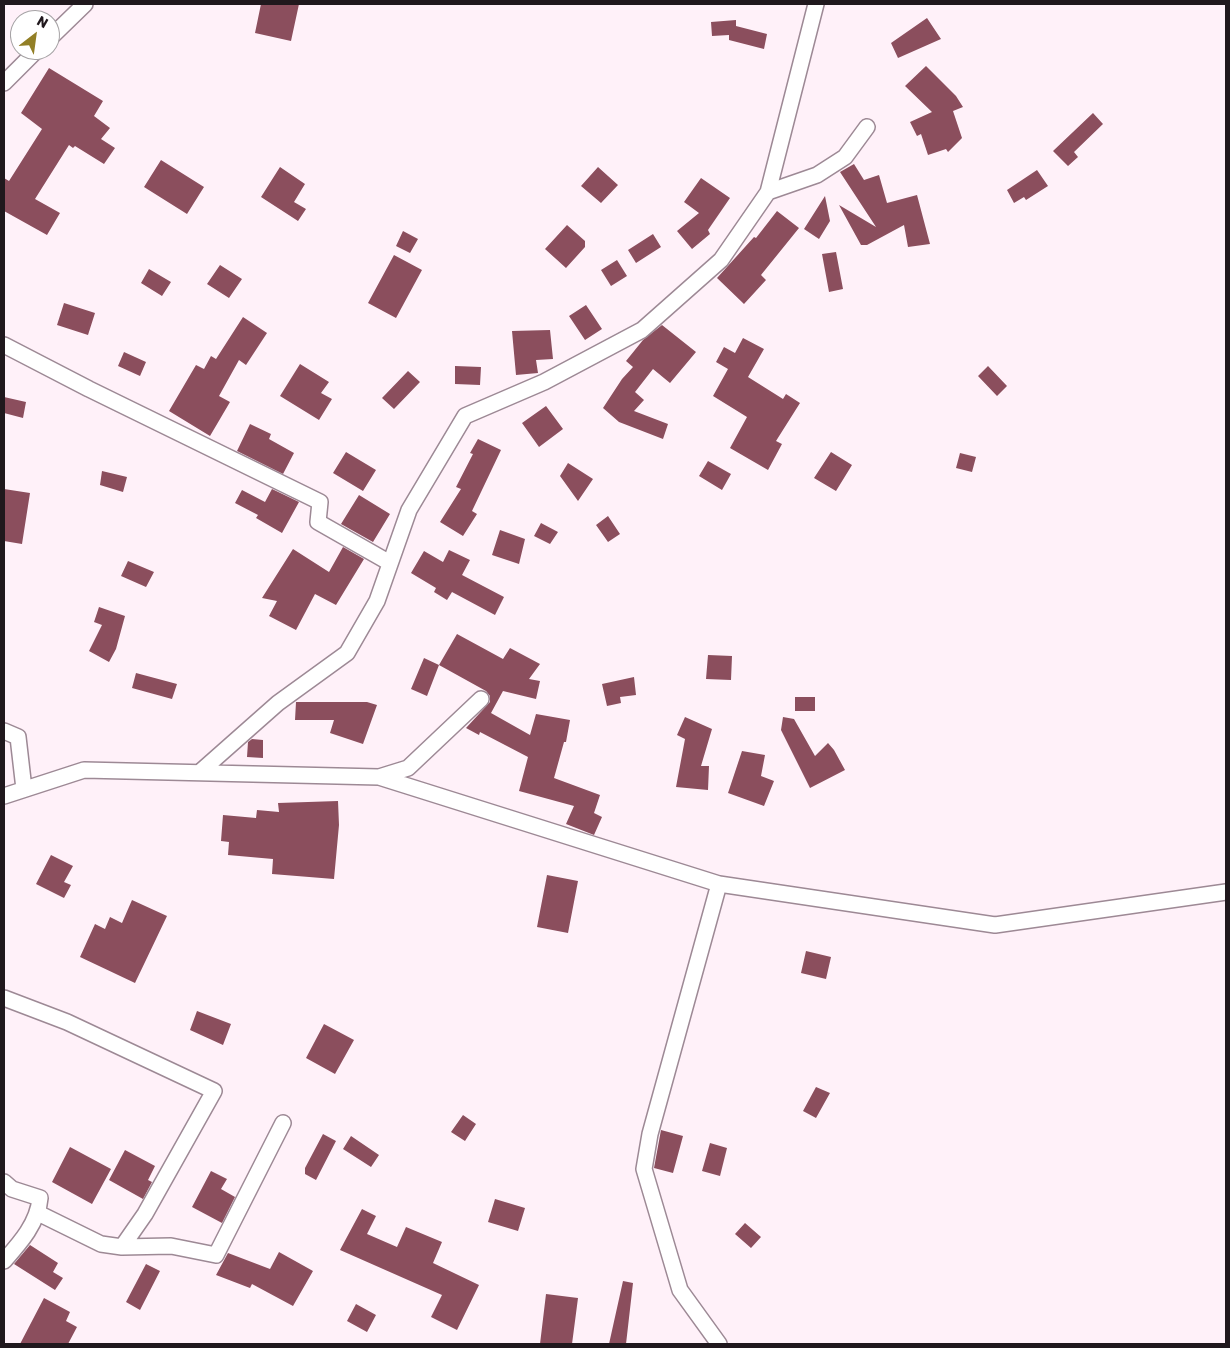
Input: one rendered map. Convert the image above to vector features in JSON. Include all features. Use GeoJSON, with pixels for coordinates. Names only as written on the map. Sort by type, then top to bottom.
{"type":"FeatureCollection","features":[{"type":"Feature","properties":{"kind":"street"},"geometry":{"type":"LineString","coordinates":[[60,28],[85,4]]}},
{"type":"Feature","properties":{"kind":"street"},"geometry":{"type":"LineString","coordinates":[[200,772],[278,702],[347,653],[377,601],[409,510],[465,416],[544,382],[642,330],[721,260],[768,192],[816,4]]}},
{"type":"Feature","properties":{"kind":"street"},"geometry":{"type":"LineString","coordinates":[[4,83],[27,60]]}},
{"type":"Feature","properties":{"kind":"street"},"geometry":{"type":"LineString","coordinates":[[768,192],[817,175],[845,157],[867,127]]}},
{"type":"Feature","properties":{"kind":"street"},"geometry":{"type":"LineString","coordinates":[[4,345],[89,389],[320,502],[318,522],[390,564]]}},
{"type":"Feature","properties":{"kind":"street"},"geometry":{"type":"LineString","coordinates":[[379,777],[408,768],[481,699]]}},
{"type":"Feature","properties":{"kind":"street"},"geometry":{"type":"LineString","coordinates":[[4,731],[18,737],[24,789]]}},
{"type":"Feature","properties":{"kind":"street"},"geometry":{"type":"LineString","coordinates":[[4,796],[84,770],[379,777],[719,884],[995,925],[1226,892]]}},
{"type":"Feature","properties":{"kind":"street"},"geometry":{"type":"LineString","coordinates":[[718,1344],[680,1290],[644,1169],[650,1134],[719,884]]}},
{"type":"Feature","properties":{"kind":"street"},"geometry":{"type":"LineString","coordinates":[[4,998],[67,1022],[214,1092],[145,1214],[122,1247]]}},
{"type":"Feature","properties":{"kind":"street"},"geometry":{"type":"LineString","coordinates":[[38,1213],[101,1244],[122,1247],[171,1246],[216,1255],[282,1124]]}},
{"type":"Feature","properties":{"kind":"street"},"geometry":{"type":"LineString","coordinates":[[4,1182],[12,1188],[40,1198],[38,1213],[17,1247],[4,1261]]}},
{"type":"Feature","properties":{"kind":"building"},"geometry":{"type":"Polygon","coordinates":[[[261,4],[299,4],[291,41],[255,33],[261,4]]]}},
{"type":"Feature","properties":{"kind":"building"},"geometry":{"type":"Polygon","coordinates":[[[927,18],[941,39],[898,58],[891,43],[927,18]]]}},
{"type":"Feature","properties":{"kind":"building"},"geometry":{"type":"Polygon","coordinates":[[[736,20],[736,26],[767,34],[764,49],[729,40],[729,35],[712,36],[711,22],[736,20]]]}},
{"type":"Feature","properties":{"kind":"building"},"geometry":{"type":"Polygon","coordinates":[[[926,66],[956,96],[963,107],[953,111],[962,138],[948,152],[946,149],[928,155],[921,134],[917,136],[910,122],[932,112],[905,86],[926,66]]]}},
{"type":"Feature","properties":{"kind":"building"},"geometry":{"type":"Polygon","coordinates":[[[49,68],[103,101],[94,116],[110,128],[101,139],[115,148],[104,164],[75,146],[73,148],[69,145],[35,199],[60,213],[47,235],[4,211],[4,178],[9,181],[42,129],[21,113],[49,68]]]}},
{"type":"Feature","properties":{"kind":"building"},"geometry":{"type":"Polygon","coordinates":[[[1093,113],[1103,124],[1074,152],[1078,157],[1068,166],[1053,151],[1093,113]]]}},
{"type":"Feature","properties":{"kind":"building"},"geometry":{"type":"Polygon","coordinates":[[[161,160],[204,187],[187,214],[144,187],[161,160]]]}},
{"type":"Feature","properties":{"kind":"building"},"geometry":{"type":"Polygon","coordinates":[[[854,164],[864,180],[879,175],[887,203],[917,195],[930,244],[908,247],[904,225],[867,245],[861,245],[839,205],[876,227],[840,172],[854,164]]]}},
{"type":"Feature","properties":{"kind":"building"},"geometry":{"type":"Polygon","coordinates":[[[280,167],[305,184],[294,202],[306,209],[298,221],[261,197],[280,167]]]}},
{"type":"Feature","properties":{"kind":"building"},"geometry":{"type":"Polygon","coordinates":[[[598,167],[618,185],[601,203],[581,186],[598,167]]]}},
{"type":"Feature","properties":{"kind":"building"},"geometry":{"type":"Polygon","coordinates":[[[1037,170],[1048,186],[1026,200],[1024,197],[1014,203],[1007,190],[1037,170]]]}},
{"type":"Feature","properties":{"kind":"building"},"geometry":{"type":"Polygon","coordinates":[[[701,178],[730,198],[708,230],[710,234],[692,249],[677,231],[699,213],[684,202],[701,178]]]}},
{"type":"Feature","properties":{"kind":"building"},"geometry":{"type":"Polygon","coordinates":[[[825,196],[830,221],[819,239],[804,229],[825,196]]]}},
{"type":"Feature","properties":{"kind":"building"},"geometry":{"type":"Polygon","coordinates":[[[777,211],[799,228],[761,275],[766,280],[744,304],[717,278],[754,237],[756,238],[777,211]]]}},
{"type":"Feature","properties":{"kind":"building"},"geometry":{"type":"Polygon","coordinates":[[[567,225],[585,241],[585,247],[566,268],[545,249],[567,225]]]}},
{"type":"Feature","properties":{"kind":"building"},"geometry":{"type":"Polygon","coordinates":[[[403,231],[418,239],[410,253],[396,246],[403,231]]]}},
{"type":"Feature","properties":{"kind":"building"},"geometry":{"type":"Polygon","coordinates":[[[653,234],[661,247],[636,263],[628,250],[653,234]]]}},
{"type":"Feature","properties":{"kind":"building"},"geometry":{"type":"Polygon","coordinates":[[[836,252],[843,289],[829,292],[822,254],[836,252]]]}},
{"type":"Feature","properties":{"kind":"building"},"geometry":{"type":"Polygon","coordinates":[[[394,255],[422,270],[396,318],[368,303],[394,255]]]}},
{"type":"Feature","properties":{"kind":"building"},"geometry":{"type":"Polygon","coordinates":[[[617,260],[627,276],[611,286],[601,270],[617,260]]]}},
{"type":"Feature","properties":{"kind":"building"},"geometry":{"type":"Polygon","coordinates":[[[220,265],[242,279],[229,298],[207,284],[220,265]]]}},
{"type":"Feature","properties":{"kind":"building"},"geometry":{"type":"Polygon","coordinates":[[[149,269],[171,282],[162,296],[141,283],[149,269]]]}},
{"type":"Feature","properties":{"kind":"building"},"geometry":{"type":"Polygon","coordinates":[[[64,303],[95,313],[88,335],[57,325],[64,303]]]}},
{"type":"Feature","properties":{"kind":"building"},"geometry":{"type":"Polygon","coordinates":[[[586,305],[602,329],[585,340],[569,316],[586,305]]]}},
{"type":"Feature","properties":{"kind":"building"},"geometry":{"type":"Polygon","coordinates":[[[243,317],[267,333],[246,365],[239,360],[219,396],[230,402],[210,436],[169,411],[196,365],[204,369],[211,356],[216,359],[243,317]]]}},
{"type":"Feature","properties":{"kind":"building"},"geometry":{"type":"Polygon","coordinates":[[[662,325],[696,352],[670,383],[653,369],[635,392],[644,400],[634,411],[668,424],[663,439],[619,422],[603,408],[622,379],[633,367],[626,361],[643,340],[662,325]]]}},
{"type":"Feature","properties":{"kind":"building"},"geometry":{"type":"Polygon","coordinates":[[[550,330],[553,359],[536,360],[538,373],[516,375],[512,331],[550,330]]]}},
{"type":"Feature","properties":{"kind":"building"},"geometry":{"type":"Polygon","coordinates":[[[743,338],[764,349],[748,377],[783,399],[786,394],[800,403],[776,441],[782,444],[768,470],[730,448],[747,417],[713,396],[728,369],[716,362],[724,347],[735,353],[743,338]]]}},
{"type":"Feature","properties":{"kind":"building"},"geometry":{"type":"Polygon","coordinates":[[[124,352],[146,362],[140,376],[118,366],[124,352]]]}},
{"type":"Feature","properties":{"kind":"building"},"geometry":{"type":"Polygon","coordinates":[[[300,364],[329,382],[321,393],[332,399],[319,420],[280,396],[300,364]]]}},
{"type":"Feature","properties":{"kind":"building"},"geometry":{"type":"Polygon","coordinates":[[[455,366],[481,367],[480,385],[455,384],[455,366]]]}},
{"type":"Feature","properties":{"kind":"building"},"geometry":{"type":"Polygon","coordinates":[[[988,366],[1007,386],[997,396],[978,376],[988,366]]]}},
{"type":"Feature","properties":{"kind":"building"},"geometry":{"type":"Polygon","coordinates":[[[408,371],[420,382],[394,409],[382,398],[408,371]]]}},
{"type":"Feature","properties":{"kind":"building"},"geometry":{"type":"Polygon","coordinates":[[[4,397],[26,402],[23,418],[4,413],[4,397]]]}},
{"type":"Feature","properties":{"kind":"building"},"geometry":{"type":"Polygon","coordinates":[[[546,406],[563,429],[539,447],[522,423],[546,406]]]}},
{"type":"Feature","properties":{"kind":"building"},"geometry":{"type":"Polygon","coordinates":[[[250,424],[271,434],[269,439],[294,453],[283,474],[237,451],[250,424]]]}},
{"type":"Feature","properties":{"kind":"building"},"geometry":{"type":"Polygon","coordinates":[[[478,439],[501,450],[472,511],[477,514],[463,536],[440,522],[461,489],[456,487],[473,454],[470,453],[478,439]]]}},
{"type":"Feature","properties":{"kind":"building"},"geometry":{"type":"Polygon","coordinates":[[[346,452],[376,470],[363,491],[333,473],[346,452]]]}},
{"type":"Feature","properties":{"kind":"building"},"geometry":{"type":"Polygon","coordinates":[[[831,452],[852,465],[836,491],[814,478],[831,452]]]}},
{"type":"Feature","properties":{"kind":"building"},"geometry":{"type":"Polygon","coordinates":[[[960,453],[976,457],[972,472],[956,468],[960,453]]]}},
{"type":"Feature","properties":{"kind":"building"},"geometry":{"type":"Polygon","coordinates":[[[708,461],[731,474],[722,490],[699,476],[708,461]]]}},
{"type":"Feature","properties":{"kind":"building"},"geometry":{"type":"Polygon","coordinates":[[[568,463],[593,479],[578,501],[560,476],[568,463]]]}},
{"type":"Feature","properties":{"kind":"building"},"geometry":{"type":"Polygon","coordinates":[[[102,471],[127,477],[123,492],[100,485],[102,471]]]}},
{"type":"Feature","properties":{"kind":"building"},"geometry":{"type":"Polygon","coordinates":[[[4,489],[30,493],[22,544],[4,541],[4,489]]]}},
{"type":"Feature","properties":{"kind":"building"},"geometry":{"type":"Polygon","coordinates":[[[272,489],[299,502],[282,533],[256,518],[258,515],[235,503],[242,490],[265,502],[272,489]]]}},
{"type":"Feature","properties":{"kind":"building"},"geometry":{"type":"Polygon","coordinates":[[[359,495],[390,514],[373,542],[341,524],[359,495]]]}},
{"type":"Feature","properties":{"kind":"building"},"geometry":{"type":"Polygon","coordinates":[[[608,516],[620,534],[608,542],[596,525],[608,516]]]}},
{"type":"Feature","properties":{"kind":"building"},"geometry":{"type":"Polygon","coordinates":[[[541,523],[558,532],[550,544],[534,536],[541,523]]]}},
{"type":"Feature","properties":{"kind":"building"},"geometry":{"type":"Polygon","coordinates":[[[500,530],[525,539],[519,564],[492,555],[500,530]]]}},
{"type":"Feature","properties":{"kind":"building"},"geometry":{"type":"Polygon","coordinates":[[[343,547],[364,559],[336,605],[315,594],[296,630],[269,616],[277,601],[262,598],[293,549],[329,572],[343,547]]]}},
{"type":"Feature","properties":{"kind":"building"},"geometry":{"type":"Polygon","coordinates":[[[449,550],[470,560],[462,575],[504,597],[495,615],[452,592],[447,600],[434,592],[436,588],[411,573],[424,551],[443,562],[449,550]]]}},
{"type":"Feature","properties":{"kind":"building"},"geometry":{"type":"Polygon","coordinates":[[[128,561],[154,572],[146,587],[121,576],[128,561]]]}},
{"type":"Feature","properties":{"kind":"building"},"geometry":{"type":"Polygon","coordinates":[[[99,607],[125,616],[116,649],[109,662],[89,651],[102,625],[94,622],[99,607]]]}},
{"type":"Feature","properties":{"kind":"building"},"geometry":{"type":"Polygon","coordinates":[[[457,634],[503,659],[510,648],[540,664],[529,679],[540,681],[536,699],[503,691],[491,713],[530,735],[536,714],[570,720],[566,742],[564,742],[554,778],[600,795],[594,813],[602,817],[594,835],[566,824],[574,806],[519,791],[528,757],[480,732],[479,735],[466,728],[490,702],[490,696],[486,691],[439,665],[457,634]]]}},
{"type":"Feature","properties":{"kind":"building"},"geometry":{"type":"Polygon","coordinates":[[[708,655],[732,656],[731,680],[706,679],[708,655]]]}},
{"type":"Feature","properties":{"kind":"building"},"geometry":{"type":"Polygon","coordinates":[[[424,658],[439,665],[427,696],[411,689],[424,658]]]}},
{"type":"Feature","properties":{"kind":"building"},"geometry":{"type":"Polygon","coordinates":[[[136,673],[177,684],[172,699],[132,688],[136,673]]]}},
{"type":"Feature","properties":{"kind":"building"},"geometry":{"type":"Polygon","coordinates":[[[634,677],[636,695],[620,697],[621,703],[607,706],[602,684],[634,677]]]}},
{"type":"Feature","properties":{"kind":"building"},"geometry":{"type":"Polygon","coordinates":[[[795,697],[815,697],[815,711],[795,711],[795,697]]]}},
{"type":"Feature","properties":{"kind":"building"},"geometry":{"type":"Polygon","coordinates":[[[296,702],[367,702],[377,705],[363,744],[330,733],[334,720],[295,720],[296,702]]]}},
{"type":"Feature","properties":{"kind":"building"},"geometry":{"type":"Polygon","coordinates":[[[685,717],[712,729],[701,766],[709,766],[708,790],[676,787],[685,739],[677,735],[685,717]]]}},
{"type":"Feature","properties":{"kind":"building"},"geometry":{"type":"Polygon","coordinates":[[[783,717],[794,719],[815,756],[828,743],[845,770],[810,788],[781,730],[783,717]]]}},
{"type":"Feature","properties":{"kind":"building"},"geometry":{"type":"Polygon","coordinates":[[[252,739],[263,740],[263,758],[247,757],[248,742],[252,739]]]}},
{"type":"Feature","properties":{"kind":"building"},"geometry":{"type":"Polygon","coordinates":[[[742,751],[765,755],[761,776],[774,781],[764,806],[728,793],[742,751]]]}},
{"type":"Feature","properties":{"kind":"building"},"geometry":{"type":"Polygon","coordinates":[[[338,801],[339,825],[334,879],[272,874],[273,859],[228,855],[229,842],[221,841],[223,815],[256,818],[257,810],[279,812],[278,803],[338,801]]]}},
{"type":"Feature","properties":{"kind":"building"},"geometry":{"type":"Polygon","coordinates":[[[51,855],[73,866],[64,882],[71,885],[64,898],[36,884],[51,855]]]}},
{"type":"Feature","properties":{"kind":"building"},"geometry":{"type":"Polygon","coordinates":[[[547,875],[578,881],[568,933],[537,927],[547,875]]]}},
{"type":"Feature","properties":{"kind":"building"},"geometry":{"type":"Polygon","coordinates":[[[132,900],[167,916],[135,983],[80,957],[95,924],[105,929],[110,917],[122,923],[132,900]]]}},
{"type":"Feature","properties":{"kind":"building"},"geometry":{"type":"Polygon","coordinates":[[[806,951],[831,957],[826,979],[801,973],[806,951]]]}},
{"type":"Feature","properties":{"kind":"building"},"geometry":{"type":"Polygon","coordinates":[[[197,1011],[231,1024],[223,1045],[190,1030],[197,1011]]]}},
{"type":"Feature","properties":{"kind":"building"},"geometry":{"type":"Polygon","coordinates":[[[324,1024],[354,1040],[335,1074],[306,1058],[324,1024]]]}},
{"type":"Feature","properties":{"kind":"building"},"geometry":{"type":"Polygon","coordinates":[[[816,1087],[830,1093],[816,1118],[803,1111],[816,1087]]]}},
{"type":"Feature","properties":{"kind":"building"},"geometry":{"type":"Polygon","coordinates":[[[463,1115],[476,1124],[465,1141],[451,1132],[463,1115]]]}},
{"type":"Feature","properties":{"kind":"building"},"geometry":{"type":"Polygon","coordinates":[[[661,1130],[683,1136],[673,1173],[654,1168],[661,1130]]]}},
{"type":"Feature","properties":{"kind":"building"},"geometry":{"type":"Polygon","coordinates":[[[323,1134],[336,1141],[316,1180],[305,1174],[305,1168],[323,1134]]]}},
{"type":"Feature","properties":{"kind":"building"},"geometry":{"type":"Polygon","coordinates":[[[351,1136],[379,1155],[371,1167],[343,1149],[351,1136]]]}},
{"type":"Feature","properties":{"kind":"building"},"geometry":{"type":"Polygon","coordinates":[[[710,1143],[727,1148],[720,1176],[702,1171],[710,1143]]]}},
{"type":"Feature","properties":{"kind":"building"},"geometry":{"type":"Polygon","coordinates":[[[70,1147],[111,1169],[92,1204],[52,1182],[70,1147]]]}},
{"type":"Feature","properties":{"kind":"building"},"geometry":{"type":"Polygon","coordinates":[[[125,1150],[155,1166],[148,1180],[152,1182],[143,1199],[109,1180],[125,1150]]]}},
{"type":"Feature","properties":{"kind":"building"},"geometry":{"type":"Polygon","coordinates":[[[211,1171],[227,1179],[221,1189],[235,1197],[222,1223],[192,1207],[211,1171]]]}},
{"type":"Feature","properties":{"kind":"building"},"geometry":{"type":"Polygon","coordinates":[[[495,1199],[525,1208],[518,1231],[488,1222],[495,1199]]]}},
{"type":"Feature","properties":{"kind":"building"},"geometry":{"type":"Polygon","coordinates":[[[362,1209],[376,1216],[367,1234],[397,1247],[406,1227],[442,1242],[433,1263],[479,1285],[457,1330],[431,1317],[442,1295],[340,1250],[362,1209]]]}},
{"type":"Feature","properties":{"kind":"building"},"geometry":{"type":"Polygon","coordinates":[[[745,1223],[761,1237],[751,1248],[735,1234],[745,1223]]]}},
{"type":"Feature","properties":{"kind":"building"},"geometry":{"type":"Polygon","coordinates":[[[30,1245],[58,1263],[53,1272],[63,1278],[55,1290],[14,1264],[30,1245]]]}},
{"type":"Feature","properties":{"kind":"building"},"geometry":{"type":"Polygon","coordinates":[[[279,1252],[313,1271],[293,1306],[252,1284],[250,1288],[216,1275],[228,1253],[270,1269],[279,1252]]]}},
{"type":"Feature","properties":{"kind":"building"},"geometry":{"type":"Polygon","coordinates":[[[146,1264],[160,1271],[140,1310],[126,1302],[146,1264]]]}},
{"type":"Feature","properties":{"kind":"building"},"geometry":{"type":"Polygon","coordinates":[[[623,1281],[633,1283],[626,1344],[609,1344],[623,1281]]]}},
{"type":"Feature","properties":{"kind":"building"},"geometry":{"type":"Polygon","coordinates":[[[546,1294],[578,1298],[572,1344],[540,1344],[546,1294]]]}},
{"type":"Feature","properties":{"kind":"building"},"geometry":{"type":"Polygon","coordinates":[[[44,1298],[70,1312],[66,1321],[77,1327],[68,1344],[20,1344],[44,1298]]]}},
{"type":"Feature","properties":{"kind":"building"},"geometry":{"type":"Polygon","coordinates":[[[356,1304],[376,1315],[367,1332],[347,1321],[356,1304]]]}}]}
